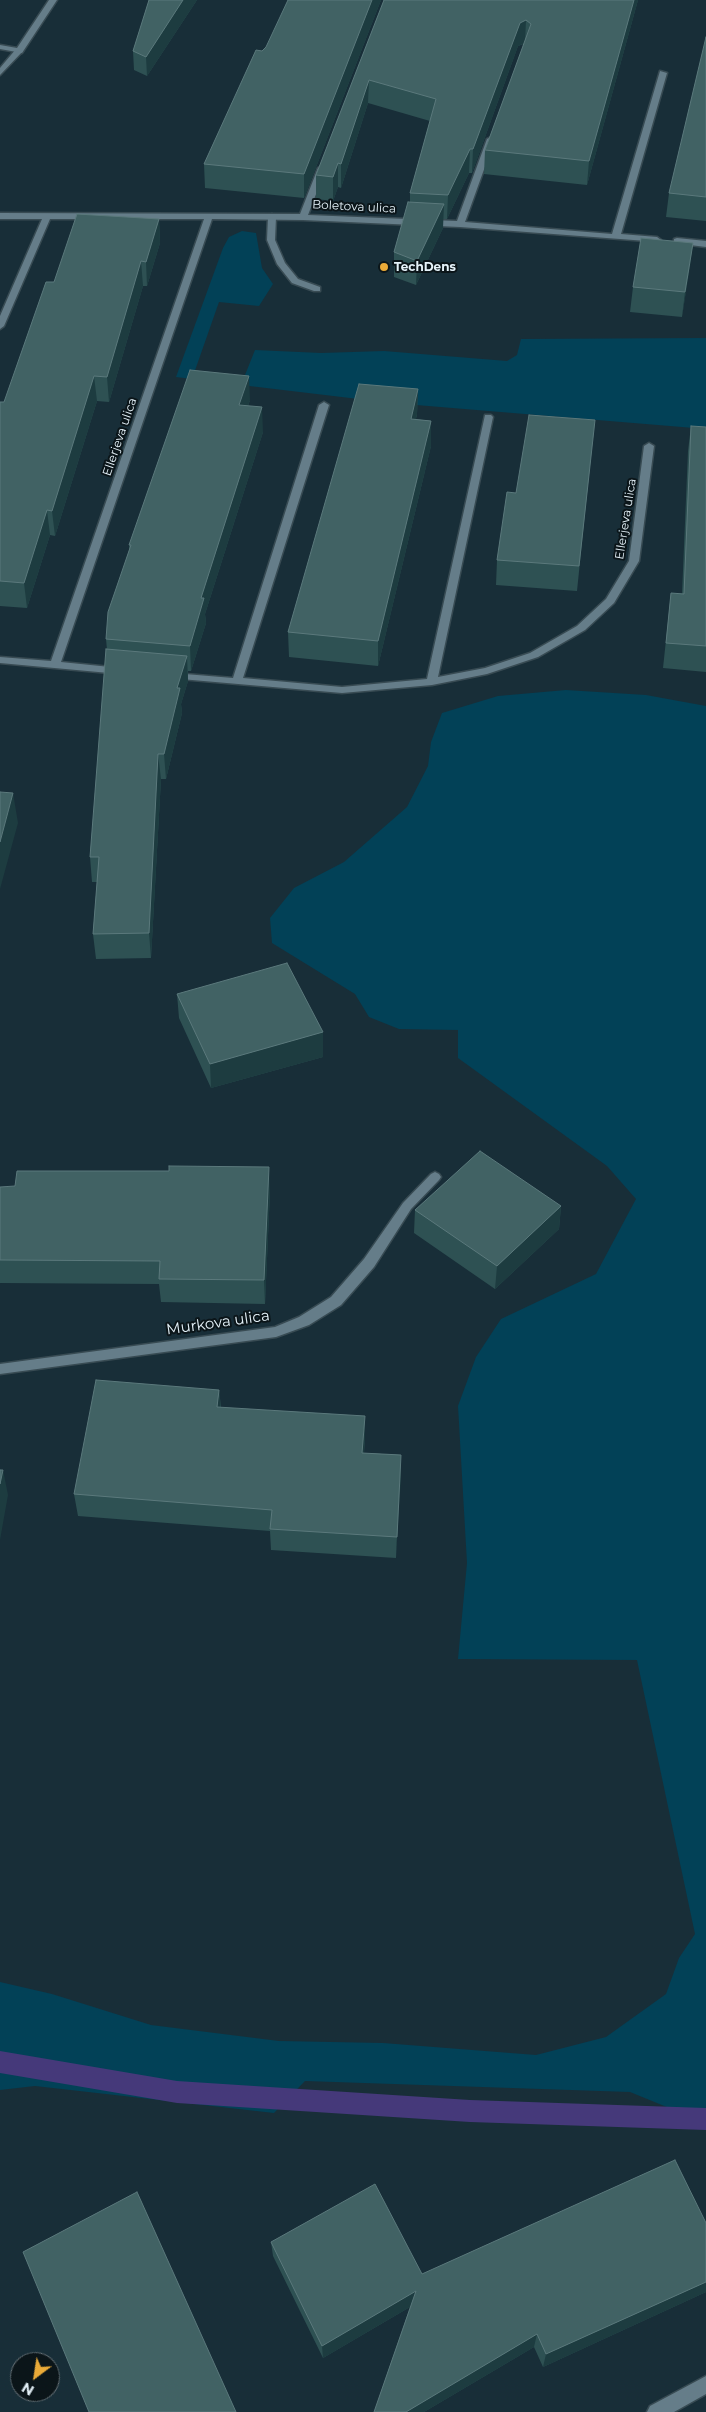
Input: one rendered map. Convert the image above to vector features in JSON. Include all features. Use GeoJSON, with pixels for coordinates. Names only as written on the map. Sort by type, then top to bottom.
{"type":"FeatureCollection","features":[{"type":"Feature","properties":{"kind":"street"},"geometry":{"type":"LineString","coordinates":[[0,73],[18,51],[53,0]]}},
{"type":"Feature","properties":{"kind":"street"},"geometry":{"type":"LineString","coordinates":[[0,47],[18,51]]}},
{"type":"Feature","properties":{"kind":"street"},"geometry":{"type":"LineString","coordinates":[[616,236],[663,73]]}},
{"type":"Feature","properties":{"kind":"street"},"geometry":{"type":"LineString","coordinates":[[460,224],[494,131]]}},
{"type":"Feature","properties":{"kind":"street"},"geometry":{"type":"LineString","coordinates":[[303,217],[324,163]]}},
{"type":"Feature","properties":{"kind":"street","name":"Boletova ulica"},"geometry":{"type":"LineString","coordinates":[[0,216],[303,217],[460,224],[706,244]]}},
{"type":"Feature","properties":{"kind":"street"},"geometry":{"type":"LineString","coordinates":[[0,326],[47,216]]}},
{"type":"Feature","properties":{"kind":"street","name":"Ellerjeva ulica"},"geometry":{"type":"LineString","coordinates":[[54,664],[209,217]]}},
{"type":"Feature","properties":{"kind":"street"},"geometry":{"type":"LineString","coordinates":[[272,217],[271,240],[281,264],[295,281],[318,289]]}},
{"type":"Feature","properties":{"kind":"street"},"geometry":{"type":"LineString","coordinates":[[237,682],[324,405]]}},
{"type":"Feature","properties":{"kind":"street"},"geometry":{"type":"LineString","coordinates":[[432,682],[488,417]]}},
{"type":"Feature","properties":{"kind":"street","name":"Ellerjeva ulica"},"geometry":{"type":"LineString","coordinates":[[160,675],[342,690],[432,682],[487,671],[534,655],[581,628],[610,601],[634,561],[650,446]]}},
{"type":"Feature","properties":{"kind":"street"},"geometry":{"type":"LineString","coordinates":[[0,660],[131,672]]}},
{"type":"Feature","properties":{"kind":"street","name":"Murkova ulica"},"geometry":{"type":"LineString","coordinates":[[0,1369],[276,1332],[304,1321],[336,1301],[369,1263],[407,1206],[435,1177]]}},
{"type":"Feature","properties":{"kind":"street"},"geometry":{"type":"LineString","coordinates":[[656,2412],[706,2385]]}},
{"type":"Feature","properties":{"kind":"shaded area"},"geometry":{"type":"Polygon","coordinates":[[[242,231],[256,233],[262,268],[273,284],[259,306],[219,302],[192,379],[176,377],[223,248],[229,237],[242,231]]]}},
{"type":"Feature","properties":{"kind":"shaded area"},"geometry":{"type":"Polygon","coordinates":[[[706,338],[706,429],[392,403],[241,385],[255,350],[321,353],[384,351],[507,361],[517,355],[521,339],[706,338]]]}},
{"type":"Feature","properties":{"kind":"shaded area"},"geometry":{"type":"Polygon","coordinates":[[[566,690],[646,695],[706,706],[706,2123],[630,2092],[305,2081],[274,2113],[35,2086],[0,2090],[0,1982],[52,1994],[151,2025],[279,2041],[383,2043],[536,2055],[606,2037],[666,1994],[679,1958],[695,1934],[637,1660],[458,1659],[467,1563],[458,1406],[476,1357],[501,1319],[596,1274],[636,1199],[607,1166],[458,1058],[458,1030],[399,1029],[369,1017],[355,994],[272,943],[270,918],[294,888],[344,862],[407,807],[428,766],[431,742],[442,713],[498,696],[566,690]]]}},
{"type":"Feature","properties":{"kind":"building"},"geometry":{"type":"Polygon","coordinates":[[[149,0],[183,0],[146,57],[133,51],[149,0]]]}},
{"type":"Feature","properties":{"kind":"building"},"geometry":{"type":"Polygon","coordinates":[[[288,0],[372,0],[304,174],[204,164],[256,50],[262,51],[266,47],[288,0]]]}},
{"type":"Feature","properties":{"kind":"building"},"geometry":{"type":"Polygon","coordinates":[[[384,0],[634,0],[589,161],[485,150],[531,24],[526,20],[520,23],[473,149],[470,149],[448,195],[410,193],[436,99],[369,80],[341,164],[338,163],[333,177],[316,175],[384,0]]]}},
{"type":"Feature","properties":{"kind":"building"},"geometry":{"type":"Polygon","coordinates":[[[706,37],[706,197],[669,193],[706,37]]]}},
{"type":"Feature","properties":{"kind":"building"},"geometry":{"type":"Polygon","coordinates":[[[408,202],[444,204],[417,261],[394,252],[408,202]]]}},
{"type":"Feature","properties":{"kind":"building"},"geometry":{"type":"Polygon","coordinates":[[[77,214],[159,219],[146,262],[141,261],[107,377],[94,376],[52,511],[47,510],[24,583],[0,581],[0,402],[4,402],[46,282],[54,282],[77,214]]]}},
{"type":"Feature","properties":{"kind":"building"},"geometry":{"type":"Polygon","coordinates":[[[641,238],[693,243],[685,292],[633,287],[641,238]]]}},
{"type":"Feature","properties":{"kind":"building"},"geometry":{"type":"Polygon","coordinates":[[[190,370],[249,376],[239,405],[262,407],[201,598],[204,598],[190,646],[106,639],[108,612],[131,545],[129,545],[190,370]]]}},
{"type":"Feature","properties":{"kind":"building"},"geometry":{"type":"Polygon","coordinates":[[[359,384],[418,389],[411,419],[431,421],[378,641],[288,632],[359,384]]]}},
{"type":"Feature","properties":{"kind":"building"},"geometry":{"type":"Polygon","coordinates":[[[529,415],[595,420],[579,566],[497,560],[507,492],[516,493],[529,415]]]}},
{"type":"Feature","properties":{"kind":"building"},"geometry":{"type":"Polygon","coordinates":[[[691,426],[706,427],[706,646],[666,643],[671,593],[684,594],[691,426]]]}},
{"type":"Feature","properties":{"kind":"building"},"geometry":{"type":"Polygon","coordinates":[[[106,649],[187,656],[177,688],[180,688],[164,754],[158,754],[149,933],[93,934],[99,857],[90,857],[106,649]]]}},
{"type":"Feature","properties":{"kind":"building"},"geometry":{"type":"Polygon","coordinates":[[[0,792],[13,793],[0,842],[0,792]]]}},
{"type":"Feature","properties":{"kind":"building"},"geometry":{"type":"Polygon","coordinates":[[[287,963],[323,1032],[210,1064],[177,994],[287,963]]]}},
{"type":"Feature","properties":{"kind":"building"},"geometry":{"type":"Polygon","coordinates":[[[480,1151],[561,1206],[497,1266],[415,1210],[480,1151]]]}},
{"type":"Feature","properties":{"kind":"building"},"geometry":{"type":"Polygon","coordinates":[[[169,1166],[269,1167],[264,1280],[159,1279],[160,1261],[0,1260],[0,1187],[15,1186],[17,1171],[169,1171],[169,1166]]]}},
{"type":"Feature","properties":{"kind":"building"},"geometry":{"type":"Polygon","coordinates":[[[96,1380],[219,1390],[217,1407],[365,1416],[362,1453],[401,1455],[397,1537],[270,1529],[272,1510],[74,1494],[96,1380]]]}},
{"type":"Feature","properties":{"kind":"building"},"geometry":{"type":"Polygon","coordinates":[[[0,1470],[3,1470],[0,1484],[0,1470]]]}},
{"type":"Feature","properties":{"kind":"building"},"geometry":{"type":"Polygon","coordinates":[[[675,2160],[706,2223],[706,2282],[546,2354],[537,2334],[406,2412],[374,2412],[416,2291],[322,2346],[271,2242],[375,2184],[422,2274],[675,2160]]]}},
{"type":"Feature","properties":{"kind":"building"},"geometry":{"type":"Polygon","coordinates":[[[137,2192],[236,2412],[89,2412],[23,2252],[137,2192]]]}},
{"type":"Feature","properties":{"kind":"waterway"},"geometry":{"type":"LineString","coordinates":[[0,2062],[177,2092],[470,2111],[706,2119]]}},
{"type":"Feature","properties":{"kind":"place","name":"TechDens"},"geometry":{"type":"Point","coordinates":[384,267]}}]}
